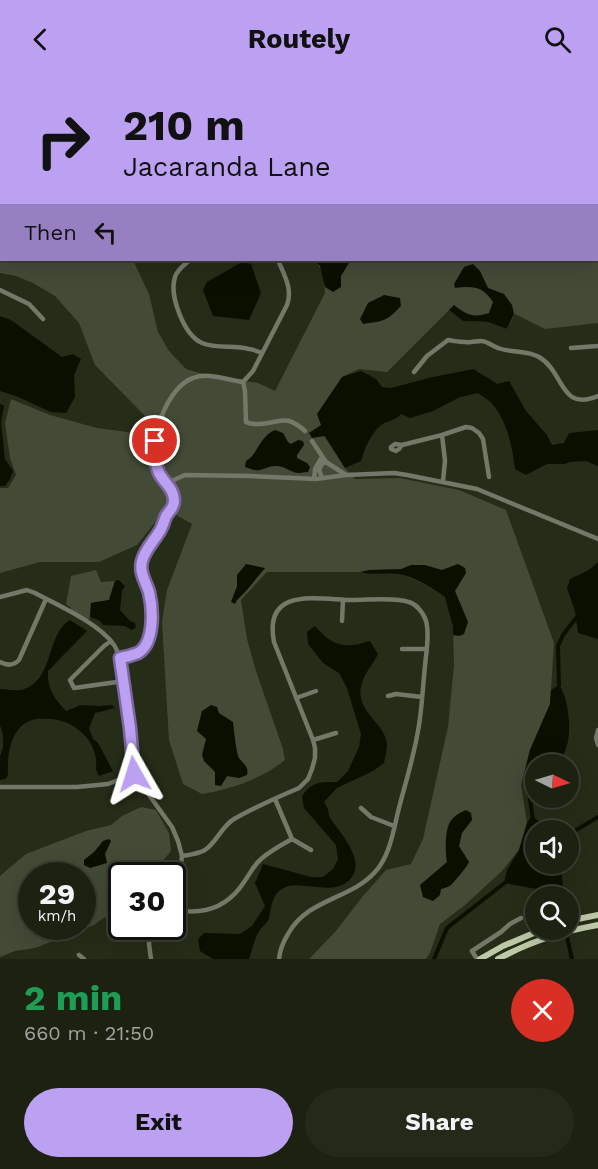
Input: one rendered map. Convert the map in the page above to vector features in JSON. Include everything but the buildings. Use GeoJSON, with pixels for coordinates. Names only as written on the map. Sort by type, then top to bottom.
{"type":"FeatureCollection","features":[{"type":"Feature","properties":{"kind":"main road"},"geometry":{"type":"LineString","coordinates":[[579,919],[598,915]]}},
{"type":"Feature","properties":{"kind":"main road"},"geometry":{"type":"LineString","coordinates":[[498,959],[563,932],[598,925]]}},
{"type":"Feature","properties":{"kind":"main road"},"geometry":{"type":"LineString","coordinates":[[479,959],[525,937]]}},
{"type":"Feature","properties":{"kind":"street"},"geometry":{"type":"LineString","coordinates":[[189,261],[176,275],[173,295],[184,325],[192,336],[208,345],[249,349],[262,353]]}},
{"type":"Feature","properties":{"kind":"street"},"geometry":{"type":"LineString","coordinates":[[243,382],[253,370],[290,297],[289,287],[278,261]]}},
{"type":"Feature","properties":{"kind":"street"},"geometry":{"type":"LineString","coordinates":[[0,290],[29,304],[43,319]]}},
{"type":"Feature","properties":{"kind":"street"},"geometry":{"type":"LineString","coordinates":[[414,372],[427,356],[448,340],[481,341],[497,348],[539,357],[550,366],[568,395],[574,399],[584,400],[598,396]]}},
{"type":"Feature","properties":{"kind":"street"},"geometry":{"type":"LineString","coordinates":[[571,348],[598,346]]}},
{"type":"Feature","properties":{"kind":"street"},"geometry":{"type":"LineString","coordinates":[[120,658],[139,652],[148,643],[152,629],[150,595],[141,574],[141,564],[151,542],[174,506],[174,497],[170,487],[155,462],[155,441],[165,408],[173,393],[194,377],[212,376],[243,382]]}},
{"type":"Feature","properties":{"kind":"street"},"geometry":{"type":"LineString","coordinates":[[243,382],[246,422],[267,424],[281,419],[291,421],[305,431]]}},
{"type":"Feature","properties":{"kind":"street"},"geometry":{"type":"LineString","coordinates":[[402,445],[466,427],[472,428],[483,439],[489,477]]}},
{"type":"Feature","properties":{"kind":"street"},"geometry":{"type":"LineString","coordinates":[[442,435],[445,461],[443,481]]}},
{"type":"Feature","properties":{"kind":"street"},"geometry":{"type":"LineString","coordinates":[[312,441],[326,462],[346,475]]}},
{"type":"Feature","properties":{"kind":"street"},"geometry":{"type":"LineString","coordinates":[[314,479],[315,469],[322,457]]}},
{"type":"Feature","properties":{"kind":"street"},"geometry":{"type":"LineString","coordinates":[[322,478],[319,470],[326,462]]}},
{"type":"Feature","properties":{"kind":"street"},"geometry":{"type":"LineString","coordinates":[[167,483],[185,475],[314,479],[346,475],[394,474],[443,481],[477,489],[598,539]]}},
{"type":"Feature","properties":{"kind":"street"},"geometry":{"type":"LineString","coordinates":[[0,597],[27,590],[35,593],[84,620],[111,641],[120,658],[124,681],[134,774],[172,827],[182,856],[181,862]]}},
{"type":"Feature","properties":{"kind":"street"},"geometry":{"type":"LineString","coordinates":[[182,856],[205,850],[221,830],[233,820],[299,788],[308,779],[315,758],[314,740],[274,642],[272,631],[272,622],[284,604],[309,597],[343,600],[402,600],[413,604],[426,620],[428,639],[419,725],[388,852],[376,872],[356,887],[316,905],[303,914],[290,929],[279,959]]}},
{"type":"Feature","properties":{"kind":"street"},"geometry":{"type":"LineString","coordinates":[[0,662],[9,665],[19,660],[46,599]]}},
{"type":"Feature","properties":{"kind":"street"},"geometry":{"type":"LineString","coordinates":[[342,621],[343,600]]}},
{"type":"Feature","properties":{"kind":"street"},"geometry":{"type":"LineString","coordinates":[[111,641],[70,680],[74,687],[124,681]]}},
{"type":"Feature","properties":{"kind":"street"},"geometry":{"type":"LineString","coordinates":[[402,649],[426,649]]}},
{"type":"Feature","properties":{"kind":"street"},"geometry":{"type":"LineString","coordinates":[[296,698],[316,691]]}},
{"type":"Feature","properties":{"kind":"street"},"geometry":{"type":"LineString","coordinates":[[388,696],[396,694],[422,697]]}},
{"type":"Feature","properties":{"kind":"street"},"geometry":{"type":"LineString","coordinates":[[598,730],[596,738],[598,745]]}},
{"type":"Feature","properties":{"kind":"street"},"geometry":{"type":"LineString","coordinates":[[314,740],[336,733]]}},
{"type":"Feature","properties":{"kind":"street"},"geometry":{"type":"LineString","coordinates":[[0,787],[77,787],[108,784],[134,774]]}},
{"type":"Feature","properties":{"kind":"street"},"geometry":{"type":"LineString","coordinates":[[275,799],[292,839],[311,850]]}},
{"type":"Feature","properties":{"kind":"street"},"geometry":{"type":"LineString","coordinates":[[361,808],[371,817],[394,826]]}},
{"type":"Feature","properties":{"kind":"street"},"geometry":{"type":"LineString","coordinates":[[186,911],[208,910],[223,905],[260,860],[292,839]]}},
{"type":"Feature","properties":{"kind":"street"},"geometry":{"type":"LineString","coordinates":[[479,959],[472,951],[521,918]]}},
{"type":"Feature","properties":{"kind":"street"},"geometry":{"type":"LineString","coordinates":[[149,940],[151,959]]}},
{"type":"Feature","properties":{"kind":"street"},"geometry":{"type":"LineString","coordinates":[[79,955],[84,959]]}},
{"type":"Feature","properties":{"kind":"green space"},"geometry":{"type":"Polygon","coordinates":[[[0,261],[133,261],[149,294],[158,332],[169,351],[186,369],[207,375],[258,383],[275,391],[325,293],[324,278],[314,261],[598,261],[598,323],[545,329],[515,314],[507,329],[488,322],[463,321],[449,310],[387,372],[359,369],[342,377],[324,436],[355,479],[400,478],[459,490],[506,510],[554,643],[550,704],[529,754],[525,754],[525,769],[521,785],[527,820],[519,850],[502,871],[465,905],[440,924],[426,959],[309,959],[335,932],[386,870],[411,864],[423,839],[448,727],[454,666],[453,627],[446,598],[417,581],[398,574],[267,572],[241,600],[247,639],[285,760],[256,778],[213,792],[202,794],[183,784],[169,740],[162,622],[167,590],[192,524],[166,509],[137,545],[99,562],[40,562],[0,573],[0,488],[8,488],[16,475],[10,458],[5,423],[11,399],[50,415],[97,428],[142,434],[148,419],[95,365],[79,323],[55,296],[16,276],[0,273],[0,261]]]}},
{"type":"Feature","properties":{"kind":"green space"},"geometry":{"type":"Polygon","coordinates":[[[96,570],[101,582],[115,581],[109,600],[91,603],[88,621],[70,611],[71,608],[66,604],[71,576],[96,570]]]}},
{"type":"Feature","properties":{"kind":"green space"},"geometry":{"type":"Polygon","coordinates":[[[141,807],[156,810],[169,833],[171,851],[162,862],[108,862],[108,915],[96,924],[96,862],[18,862],[18,940],[56,940],[0,957],[0,876],[26,854],[86,831],[111,825],[122,816],[141,807]]]}},
{"type":"Feature","properties":{"kind":"shaded area"},"geometry":{"type":"Polygon","coordinates":[[[314,261],[348,261],[341,276],[341,287],[333,292],[325,287],[320,266],[314,261]]]}},
{"type":"Feature","properties":{"kind":"shaded area"},"geometry":{"type":"Polygon","coordinates":[[[242,262],[251,264],[261,293],[249,320],[213,316],[203,290],[207,282],[242,262]]]}},
{"type":"Feature","properties":{"kind":"shaded area"},"geometry":{"type":"Polygon","coordinates":[[[473,264],[480,271],[488,288],[504,294],[512,305],[514,314],[507,329],[488,322],[463,321],[449,310],[454,305],[470,315],[489,313],[493,302],[481,290],[472,287],[455,288],[454,284],[464,267],[473,264]]]}},
{"type":"Feature","properties":{"kind":"shaded area"},"geometry":{"type":"Polygon","coordinates":[[[384,295],[400,298],[401,306],[384,320],[363,324],[360,319],[368,303],[384,295]]]}},
{"type":"Feature","properties":{"kind":"shaded area"},"geometry":{"type":"Polygon","coordinates":[[[0,316],[11,320],[62,357],[73,354],[81,359],[74,375],[75,397],[66,413],[51,412],[0,391],[0,316]]]}},
{"type":"Feature","properties":{"kind":"shaded area"},"geometry":{"type":"Polygon","coordinates":[[[474,369],[497,384],[509,381],[526,411],[547,435],[552,445],[564,443],[569,433],[598,430],[598,466],[586,461],[547,464],[526,475],[515,469],[506,427],[492,403],[478,393],[460,397],[433,411],[410,418],[401,414],[383,424],[371,438],[361,461],[345,468],[325,436],[312,438],[309,433],[321,425],[317,414],[342,377],[361,371],[376,379],[382,387],[391,388],[474,369]]]}},
{"type":"Feature","properties":{"kind":"shaded area"},"geometry":{"type":"Polygon","coordinates":[[[0,404],[4,406],[1,422],[5,459],[13,471],[5,486],[0,486],[0,404]]]}},
{"type":"Feature","properties":{"kind":"shaded area"},"geometry":{"type":"Polygon","coordinates":[[[275,430],[283,433],[291,444],[298,440],[303,441],[304,445],[297,458],[307,463],[310,467],[308,472],[298,473],[278,466],[258,470],[245,467],[246,461],[254,454],[265,437],[275,430]]]}},
{"type":"Feature","properties":{"kind":"shaded area"},"geometry":{"type":"Polygon","coordinates":[[[598,562],[598,639],[578,633],[575,611],[567,588],[570,579],[589,570],[598,562]]]}},
{"type":"Feature","properties":{"kind":"shaded area"},"geometry":{"type":"Polygon","coordinates":[[[246,564],[265,568],[235,604],[231,602],[237,586],[237,575],[246,564]]]}},
{"type":"Feature","properties":{"kind":"shaded area"},"geometry":{"type":"Polygon","coordinates":[[[458,564],[465,568],[466,573],[455,591],[468,622],[464,634],[459,636],[453,635],[445,597],[405,575],[360,572],[401,569],[411,565],[425,565],[442,570],[458,564]]]}},
{"type":"Feature","properties":{"kind":"shaded area"},"geometry":{"type":"Polygon","coordinates":[[[119,580],[125,586],[122,591],[120,610],[135,623],[136,627],[132,630],[125,626],[103,625],[99,620],[90,617],[91,603],[109,600],[115,581],[119,580]]]}},
{"type":"Feature","properties":{"kind":"shaded area"},"geometry":{"type":"Polygon","coordinates":[[[70,620],[87,631],[48,671],[50,688],[66,711],[81,705],[112,705],[115,708],[95,713],[89,728],[93,739],[98,743],[113,771],[99,776],[91,744],[74,727],[66,722],[39,719],[25,724],[14,736],[9,751],[8,776],[0,780],[3,735],[0,725],[0,689],[21,690],[34,684],[45,667],[57,635],[70,620]]]}},
{"type":"Feature","properties":{"kind":"shaded area"},"geometry":{"type":"Polygon","coordinates":[[[315,626],[328,638],[340,644],[353,645],[370,641],[378,654],[364,678],[361,696],[367,711],[385,737],[387,747],[384,763],[373,771],[337,788],[324,802],[329,816],[349,845],[355,862],[355,870],[345,884],[336,887],[298,885],[282,889],[274,898],[269,918],[258,933],[249,959],[213,959],[200,951],[198,939],[204,933],[240,934],[252,926],[265,906],[255,883],[263,864],[311,877],[323,877],[333,869],[338,859],[336,845],[304,808],[302,796],[317,783],[337,782],[348,771],[359,747],[361,734],[347,688],[339,673],[323,663],[308,644],[307,632],[315,626]]]}},
{"type":"Feature","properties":{"kind":"shaded area"},"geometry":{"type":"Polygon","coordinates":[[[559,685],[567,704],[569,735],[564,754],[529,754],[550,704],[551,690],[559,685]]]}},
{"type":"Feature","properties":{"kind":"shaded area"},"geometry":{"type":"Polygon","coordinates":[[[211,705],[217,707],[219,713],[233,722],[238,755],[247,770],[247,775],[239,778],[227,776],[221,786],[215,785],[215,772],[204,761],[202,755],[206,739],[197,731],[202,711],[211,705]]]}},
{"type":"Feature","properties":{"kind":"shaded area"},"geometry":{"type":"Polygon","coordinates":[[[466,810],[471,813],[472,820],[462,833],[459,846],[469,862],[454,882],[441,889],[440,895],[433,901],[423,897],[420,885],[447,862],[446,842],[450,822],[466,810]]]}},
{"type":"Feature","properties":{"kind":"shaded area"},"geometry":{"type":"Polygon","coordinates":[[[525,830],[525,874],[562,874],[563,886],[525,887],[504,883],[507,870],[519,850],[525,830]]]}},
{"type":"Feature","properties":{"kind":"shaded area"},"geometry":{"type":"Polygon","coordinates":[[[109,839],[111,841],[105,854],[107,863],[96,866],[96,862],[84,862],[84,860],[103,841],[109,839]]]}},
{"type":"Feature","properties":{"kind":"waterway"},"geometry":{"type":"LineString","coordinates":[[559,685],[558,646],[576,618]]}},
{"type":"Feature","properties":{"kind":"waterway"},"geometry":{"type":"LineString","coordinates":[[531,808],[533,820]]}},
{"type":"Feature","properties":{"kind":"waterway"},"geometry":{"type":"LineString","coordinates":[[579,828],[598,817]]}},
{"type":"Feature","properties":{"kind":"waterway"},"geometry":{"type":"LineString","coordinates":[[434,959],[447,928],[507,881]]}},
{"type":"Feature","properties":{"kind":"waterway"},"geometry":{"type":"LineString","coordinates":[[568,940],[572,959]]}},
{"type":"Feature","properties":{"kind":"route"},"geometry":{"type":"LineString","coordinates":[[134,774],[120,658],[139,652],[148,643],[152,629],[150,595],[141,574],[141,564],[151,542],[174,506],[172,491],[164,481],[155,462],[155,441]]}}]}
